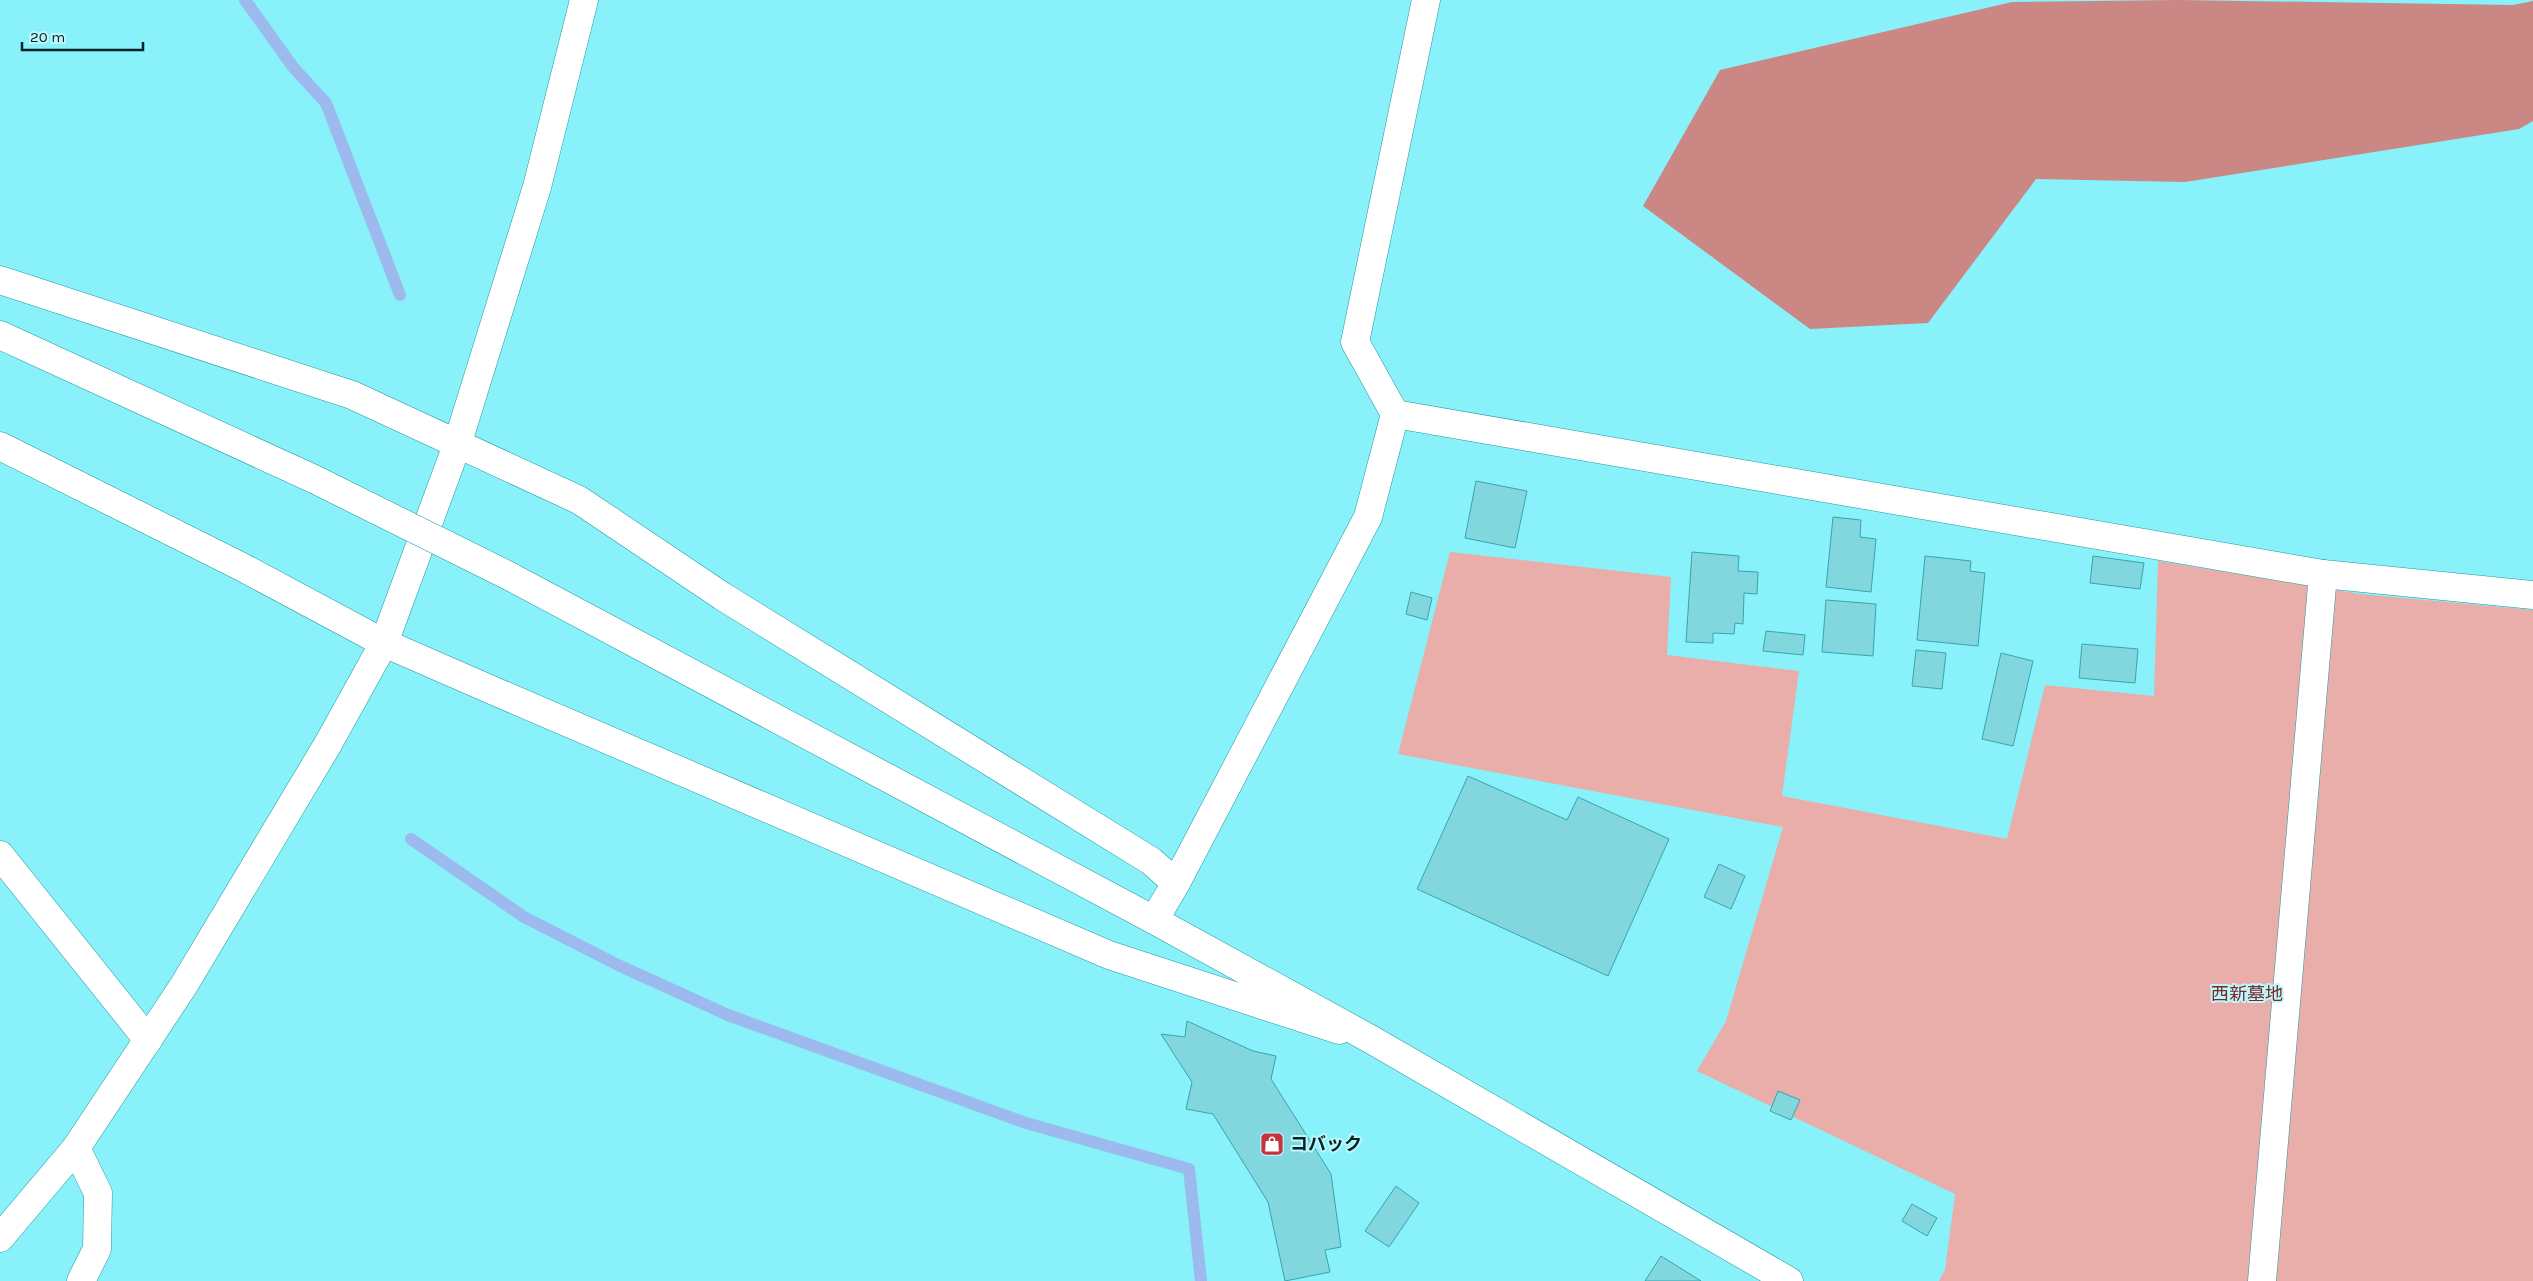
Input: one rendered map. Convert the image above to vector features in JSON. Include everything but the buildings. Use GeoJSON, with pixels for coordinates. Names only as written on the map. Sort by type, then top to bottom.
{"type":"FeatureCollection","features":[{"type":"Feature","properties":{"kind":"street"},"geometry":{"type":"LineString","coordinates":[[0,1238],[76,1148],[184,985],[328,744],[384,643],[456,445],[537,187],[584,0]]}},
{"type":"Feature","properties":{"kind":"street"},"geometry":{"type":"LineString","coordinates":[[1154,920],[1176,883],[1368,517],[1395,414],[1355,342],[1426,0]]}},
{"type":"Feature","properties":{"kind":"street"},"geometry":{"type":"LineString","coordinates":[[0,280],[352,395],[456,445],[579,500],[722,596],[1151,861],[1176,883]]}},
{"type":"Feature","properties":{"kind":"street"},"geometry":{"type":"LineString","coordinates":[[0,335],[316,480],[510,577],[1154,920],[1372,1040],[1789,1281]]}},
{"type":"Feature","properties":{"kind":"street"},"geometry":{"type":"LineString","coordinates":[[1395,414],[2322,574],[2533,595]]}},
{"type":"Feature","properties":{"kind":"street"},"geometry":{"type":"LineString","coordinates":[[0,446],[240,566],[384,643],[1109,955],[1372,1040]]}},
{"type":"Feature","properties":{"kind":"street"},"geometry":{"type":"LineString","coordinates":[[2262,1281],[2322,574]]}},
{"type":"Feature","properties":{"kind":"street"},"geometry":{"type":"LineString","coordinates":[[0,855],[148,1040]]}},
{"type":"Feature","properties":{"kind":"street"},"geometry":{"type":"LineString","coordinates":[[76,1148],[98,1193],[97,1249],[81,1281]]}},
{"type":"Feature","properties":{"kind":"green space","name":"西新墓地"},"geometry":{"type":"Polygon","coordinates":[[[1450,552],[1671,577],[1667,655],[1799,671],[1782,796],[2007,839],[2045,685],[2154,696],[2158,561],[2360,594],[2533,610],[2533,1281],[1939,1281],[1945,1270],[1955,1194],[1697,1071],[1726,1021],[1783,827],[1398,754],[1450,552]]]}},
{"type":"Feature","properties":{"kind":"shaded area"},"geometry":{"type":"Polygon","coordinates":[[[2179,0],[2513,5],[2533,1],[2533,121],[2519,129],[2185,182],[2036,179],[1928,323],[1810,329],[1643,206],[1720,70],[2012,2],[2179,0]]]}},
{"type":"Feature","properties":{"kind":"waterway"},"geometry":{"type":"LineString","coordinates":[[245,0],[293,67],[326,103],[400,295]]}},
{"type":"Feature","properties":{"kind":"waterway"},"geometry":{"type":"LineString","coordinates":[[411,839],[524,917],[618,965],[728,1015],[1026,1123],[1189,1169],[1201,1281]]}},
{"type":"Feature","properties":{"kind":"place","name":"コバック"},"geometry":{"type":"Point","coordinates":[1272,1144]}}]}
